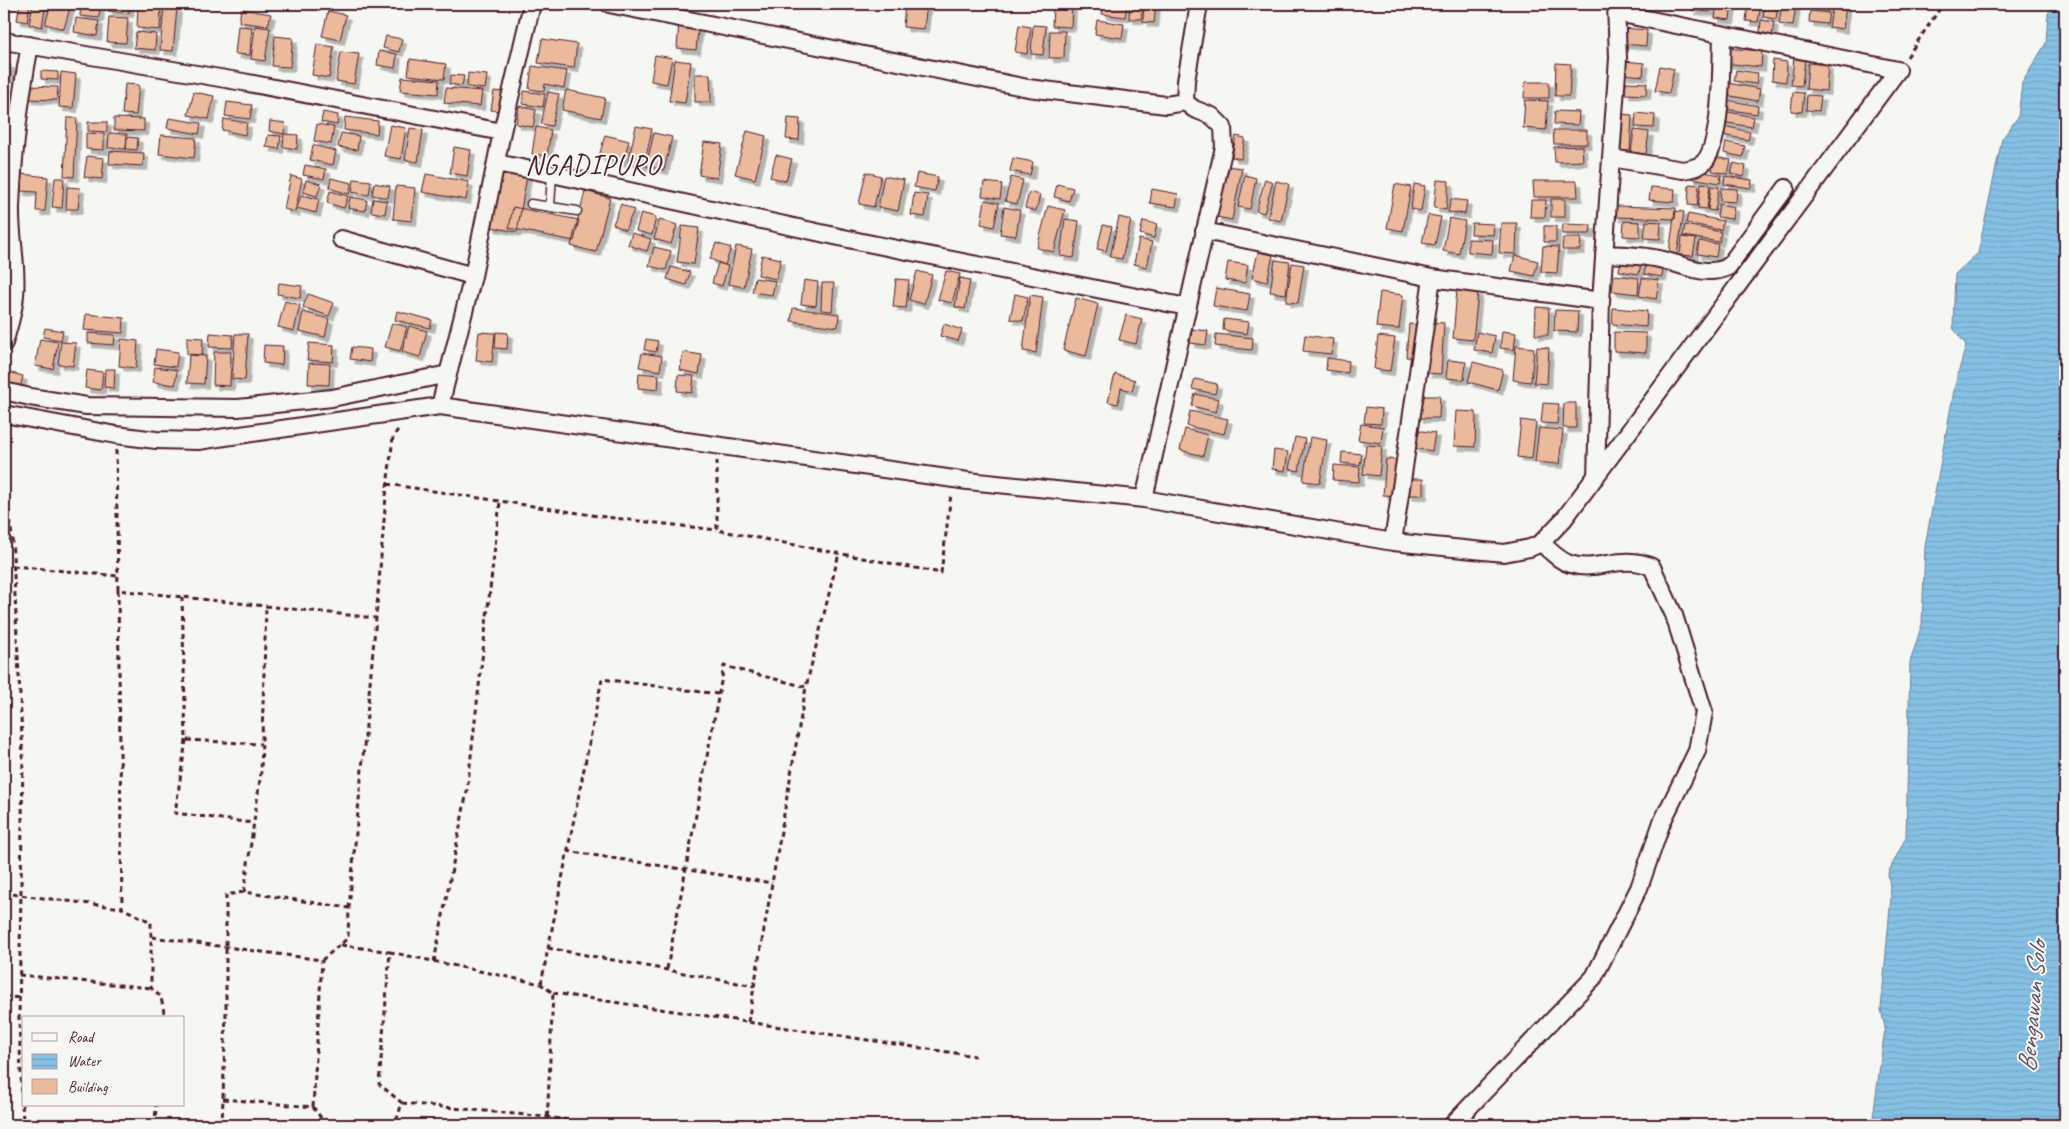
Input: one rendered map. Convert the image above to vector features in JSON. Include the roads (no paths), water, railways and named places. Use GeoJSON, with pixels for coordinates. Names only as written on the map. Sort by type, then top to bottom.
{"type":"FeatureCollection","features":[{"type":"Feature","properties":{"kind":"street"},"geometry":{"type":"LineString","coordinates":[[440,406],[473,276],[502,132],[532,4]]}},
{"type":"Feature","properties":{"kind":"street"},"geometry":{"type":"LineString","coordinates":[[609,4],[1028,88],[1166,105],[1185,102],[1194,109],[1212,116],[1223,127],[1224,147],[1144,499]]}},
{"type":"Feature","properties":{"kind":"street"},"geometry":{"type":"LineString","coordinates":[[1185,102],[1186,81],[1199,4]]}},
{"type":"Feature","properties":{"kind":"street"},"geometry":{"type":"LineString","coordinates":[[4,414],[116,435],[156,440],[198,441],[440,406],[953,479],[1144,499],[1393,542],[1504,553],[1530,548],[1541,543],[1564,519],[1596,477],[1898,70],[1722,34],[1616,8],[1618,58],[1601,301],[1596,477]]}},
{"type":"Feature","properties":{"kind":"street"},"geometry":{"type":"LineString","coordinates":[[1611,158],[1683,170],[1694,168],[1703,163],[1709,154],[1717,130],[1722,34]]}},
{"type":"Feature","properties":{"kind":"street"},"geometry":{"type":"LineString","coordinates":[[4,41],[253,84],[502,132]]}},
{"type":"Feature","properties":{"kind":"street"},"geometry":{"type":"LineString","coordinates":[[4,343],[15,294],[12,198],[22,90],[30,45]]}},
{"type":"Feature","properties":{"kind":"street"},"geometry":{"type":"LineString","coordinates":[[496,163],[862,242],[1187,307]]}},
{"type":"Feature","properties":{"kind":"street"},"geometry":{"type":"LineString","coordinates":[[1604,254],[1637,255],[1660,259],[1703,271],[1720,271],[1728,267],[1786,188]]}},
{"type":"Feature","properties":{"kind":"street"},"geometry":{"type":"LineString","coordinates":[[1204,231],[1432,278],[1601,301]]}},
{"type":"Feature","properties":{"kind":"street"},"geometry":{"type":"LineString","coordinates":[[341,239],[473,276]]}},
{"type":"Feature","properties":{"kind":"street"},"geometry":{"type":"LineString","coordinates":[[1393,542],[1432,278]]}},
{"type":"Feature","properties":{"kind":"street"},"geometry":{"type":"LineString","coordinates":[[4,390],[30,397],[87,406],[238,408],[332,398],[448,374]]}},
{"type":"Feature","properties":{"kind":"street"},"geometry":{"type":"LineString","coordinates":[[1452,1125],[1594,977],[1639,888],[1662,822],[1698,751],[1702,734],[1704,712],[1694,678],[1674,615],[1652,567],[1640,562],[1626,561],[1582,567],[1568,564],[1541,543]]}},
{"type":"Feature","properties":{"kind":"lane"},"geometry":{"type":"LineString","coordinates":[[550,207],[552,174]]}},
{"type":"Feature","properties":{"kind":"lane"},"geometry":{"type":"LineString","coordinates":[[531,204],[577,211]]}},
{"type":"Feature","properties":{"kind":"water","name":"Bengawan Solo"},"geometry":{"type":"Polygon","coordinates":[[[2053,4],[2065,4],[2065,1125],[1872,1125],[1885,1028],[1881,1009],[1891,896],[1888,873],[1906,837],[1910,662],[1922,624],[1925,546],[1955,385],[1966,345],[1953,328],[1955,274],[1978,253],[2002,139],[2018,117],[2022,83],[2046,43],[2048,14],[2053,4]]]}},
{"type":"Feature","properties":{"kind":"district","name":"NGADIPURO"},"geometry":{"type":"Point","coordinates":[593,164]}}]}
